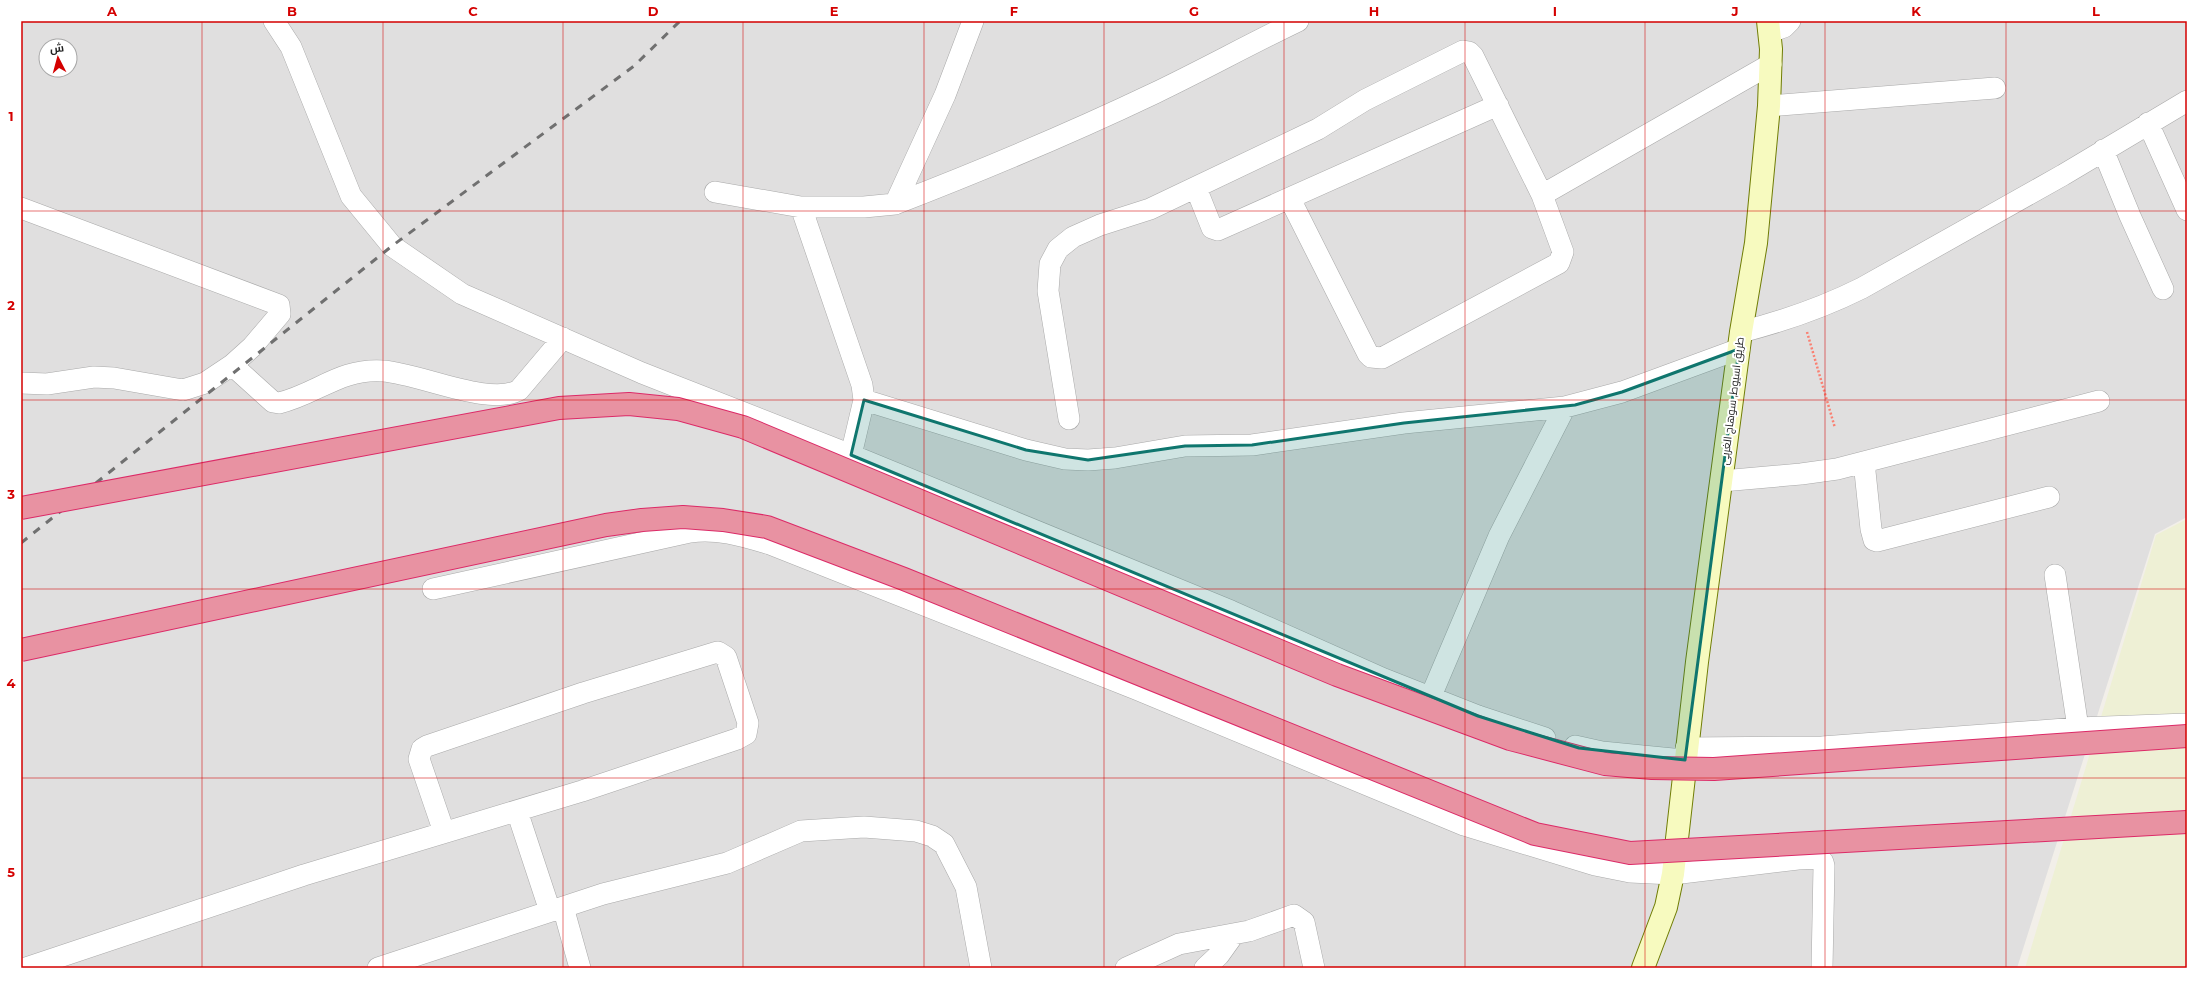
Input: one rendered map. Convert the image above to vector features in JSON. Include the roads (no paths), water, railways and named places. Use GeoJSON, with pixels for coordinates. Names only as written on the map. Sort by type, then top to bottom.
{"type":"FeatureCollection","features":[{"type":"Feature","properties":{"kind":"highway"},"geometry":{"type":"LineString","coordinates":[[21,508],[559,408],[629,404],[678,409],[743,427],[1337,675],[1510,740],[1598,762],[1652,768],[1714,769],[2187,736]]}},
{"type":"Feature","properties":{"kind":"highway"},"geometry":{"type":"LineString","coordinates":[[21,650],[606,526],[642,520],[682,517],[723,520],[775,530],[904,579],[1535,834],[1589,846],[1630,853],[2187,822]]}},
{"type":"Feature","properties":{"kind":"main road","name":"طريق اسيوط, سوهاج الغربى"},"geometry":{"type":"LineString","coordinates":[[1643,968],[1666,907],[1673,874],[1685,763],[1740,340],[1756,243],[1769,106],[1771,64],[1769,26]]}},
{"type":"Feature","properties":{"kind":"street"},"geometry":{"type":"LineString","coordinates":[[274,21],[291,47],[351,196],[392,246],[462,294],[642,373],[851,455],[1231,611],[1384,679],[1526,733],[1579,748],[1685,763],[1822,747],[2078,728],[2187,724]]}},
{"type":"Feature","properties":{"kind":"street"},"geometry":{"type":"LineString","coordinates":[[895,204],[945,95],[973,21]]}},
{"type":"Feature","properties":{"kind":"street"},"geometry":{"type":"LineString","coordinates":[[715,192],[801,207],[864,207],[895,204],[1039,147],[1156,92],[1243,47],[1298,21]]}},
{"type":"Feature","properties":{"kind":"street"},"geometry":{"type":"LineString","coordinates":[[1769,26],[1784,27],[1790,21]]}},
{"type":"Feature","properties":{"kind":"street"},"geometry":{"type":"LineString","coordinates":[[1069,419],[1048,291],[1050,264],[1058,249],[1073,237],[1100,225],[1150,209],[1318,129],[1365,100],[1463,51],[1468,52],[1473,56],[1498,105],[1542,195],[1563,252],[1559,263],[1382,358],[1376,358],[1368,354],[1290,199]]}},
{"type":"Feature","properties":{"kind":"street"},"geometry":{"type":"LineString","coordinates":[[1542,195],[1771,64]]}},
{"type":"Feature","properties":{"kind":"street"},"geometry":{"type":"LineString","coordinates":[[1769,106],[1995,88]]}},
{"type":"Feature","properties":{"kind":"street"},"geometry":{"type":"LineString","coordinates":[[864,400],[1026,450],[1065,459],[1088,460],[1115,458],[1185,446],[1252,445],[1404,423],[1565,407],[1628,390],[1740,340],[1828,305],[1868,285],[2187,101]]}},
{"type":"Feature","properties":{"kind":"street"},"geometry":{"type":"LineString","coordinates":[[1196,188],[1212,228],[1215,230],[1223,229],[1498,105]]}},
{"type":"Feature","properties":{"kind":"street"},"geometry":{"type":"LineString","coordinates":[[2148,123],[2187,210]]}},
{"type":"Feature","properties":{"kind":"street"},"geometry":{"type":"LineString","coordinates":[[2103,150],[2130,216],[2163,289]]}},
{"type":"Feature","properties":{"kind":"street"},"geometry":{"type":"LineString","coordinates":[[801,207],[862,385],[864,400],[851,455]]}},
{"type":"Feature","properties":{"kind":"street"},"geometry":{"type":"LineString","coordinates":[[21,208],[279,306],[280,314],[252,347],[232,365],[206,383],[183,390],[114,378],[94,377],[47,384],[21,383]]}},
{"type":"Feature","properties":{"kind":"street"},"geometry":{"type":"LineString","coordinates":[[232,365],[273,402],[279,403],[343,375],[382,370],[406,374],[474,392],[503,395],[512,394],[519,390],[563,338]]}},
{"type":"Feature","properties":{"kind":"street"},"geometry":{"type":"LineString","coordinates":[[1722,481],[1820,472],[2099,401]]}},
{"type":"Feature","properties":{"kind":"street"},"geometry":{"type":"LineString","coordinates":[[1431,696],[1499,536],[1565,407]]}},
{"type":"Feature","properties":{"kind":"street"},"geometry":{"type":"LineString","coordinates":[[1864,462],[1871,529],[1874,540],[1877,541],[2048,497]]}},
{"type":"Feature","properties":{"kind":"street"},"geometry":{"type":"LineString","coordinates":[[433,589],[690,532],[710,530],[740,535],[770,544],[1136,688],[1464,825],[1595,865],[1647,874],[1673,874],[1798,859],[1821,860],[1824,866],[1822,968]]}},
{"type":"Feature","properties":{"kind":"street"},"geometry":{"type":"LineString","coordinates":[[2055,575],[2078,728]]}},
{"type":"Feature","properties":{"kind":"street"},"geometry":{"type":"LineString","coordinates":[[26,968],[304,875],[642,772],[737,739],[746,734],[748,723],[726,657],[718,652],[714,653],[554,702],[422,749],[419,759],[444,832]]}},
{"type":"Feature","properties":{"kind":"street"},"geometry":{"type":"LineString","coordinates":[[517,811],[580,968]]}},
{"type":"Feature","properties":{"kind":"street"},"geometry":{"type":"LineString","coordinates":[[378,968],[556,909],[657,879],[727,862],[801,831],[864,827],[903,828],[932,836],[944,844],[951,854],[966,887],[981,968]]}},
{"type":"Feature","properties":{"kind":"street"},"geometry":{"type":"LineString","coordinates":[[1126,968],[1179,944],[1234,934],[1268,925],[1294,914],[1304,922],[1314,968]]}},
{"type":"Feature","properties":{"kind":"street"},"geometry":{"type":"LineString","coordinates":[[1205,968],[1219,955],[1234,934]]}},
{"type":"Feature","properties":{"kind":"railway"},"geometry":{"type":"LineString","coordinates":[[21,543],[392,246],[634,66],[680,21]]}}]}
